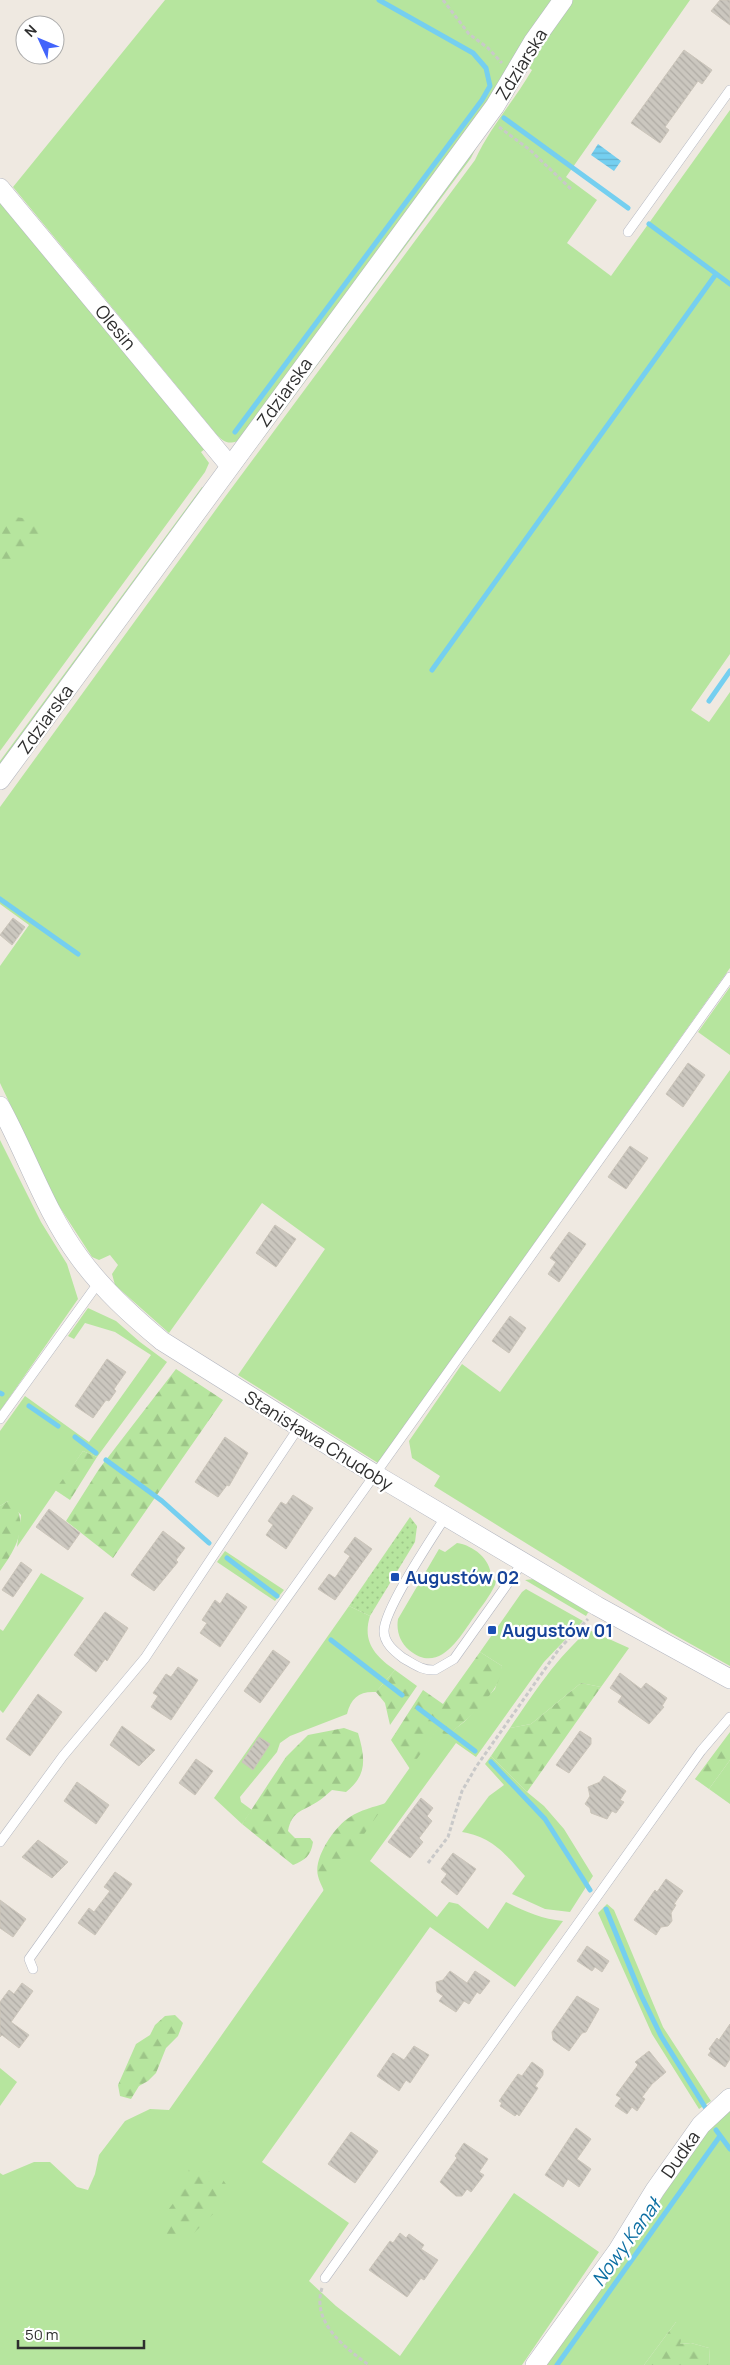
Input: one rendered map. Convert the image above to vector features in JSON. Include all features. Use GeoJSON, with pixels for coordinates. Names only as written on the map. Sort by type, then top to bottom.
{"type":"FeatureCollection","features":[{"type":"Feature","properties":{"kind":"street","name":"Zdziarska"},"geometry":{"type":"LineString","coordinates":[[0,780],[495,106],[533,42],[563,0]]}},
{"type":"Feature","properties":{"kind":"street","name":"Olesin"},"geometry":{"type":"LineString","coordinates":[[0,188],[230,466]]}},
{"type":"Feature","properties":{"kind":"street","name":"Stanisława Chudoby"},"geometry":{"type":"LineString","coordinates":[[2,1117],[60,1228],[79,1257],[99,1282],[133,1316],[162,1341],[376,1475],[597,1606],[730,1679]]}},
{"type":"Feature","properties":{"kind":"street","name":"Dudka"},"geometry":{"type":"LineString","coordinates":[[535,2365],[618,2250],[655,2190],[701,2125],[730,2098]]}},
{"type":"Feature","properties":{"kind":"lane"},"geometry":{"type":"LineString","coordinates":[[628,232],[730,90]]}},
{"type":"Feature","properties":{"kind":"lane"},"geometry":{"type":"LineString","coordinates":[[34,1969],[30,1960],[730,977]]}},
{"type":"Feature","properties":{"kind":"lane"},"geometry":{"type":"LineString","coordinates":[[0,1419],[99,1282]]}},
{"type":"Feature","properties":{"kind":"lane"},"geometry":{"type":"LineString","coordinates":[[0,1842],[63,1756],[145,1658],[299,1427]]}},
{"type":"Feature","properties":{"kind":"lane"},"geometry":{"type":"LineString","coordinates":[[446,1516],[393,1604],[384,1626],[388,1644],[398,1654],[418,1666],[435,1670],[447,1665],[454,1658],[518,1569],[518,1559]]}},
{"type":"Feature","properties":{"kind":"lane"},"geometry":{"type":"LineString","coordinates":[[325,2278],[701,1751],[730,1717]]}},
{"type":"Feature","properties":{"kind":"path"},"geometry":{"type":"LineString","coordinates":[[443,0],[469,34],[492,52],[513,76]]}},
{"type":"Feature","properties":{"kind":"path"},"geometry":{"type":"LineString","coordinates":[[494,124],[530,150],[572,190]]}},
{"type":"Feature","properties":{"kind":"path"},"geometry":{"type":"LineString","coordinates":[[428,1862],[448,1837],[462,1791],[476,1767],[560,1649],[588,1620],[597,1606]]}},
{"type":"Feature","properties":{"kind":"path"},"geometry":{"type":"LineString","coordinates":[[325,2278],[319,2297],[322,2314],[330,2329],[344,2347],[369,2365]]}},
{"type":"Feature","properties":{"kind":"green space"},"geometry":{"type":"Polygon","coordinates":[[[165,0],[556,0],[491,99],[238,441],[232,442],[227,442],[217,435],[13,187],[165,0]]]}},
{"type":"Feature","properties":{"kind":"green space"},"geometry":{"type":"Polygon","coordinates":[[[572,0],[690,0],[566,177],[597,200],[567,243],[611,276],[730,110],[730,654],[691,710],[709,722],[730,692],[730,968],[378,1463],[238,1375],[325,1249],[262,1203],[169,1333],[115,1285],[112,1274],[118,1265],[110,1255],[99,1260],[92,1257],[57,1203],[0,1083],[0,966],[29,925],[0,904],[0,807],[225,497],[475,160],[488,136],[532,70],[526,66],[572,0]]]}},
{"type":"Feature","properties":{"kind":"green space"},"geometry":{"type":"Polygon","coordinates":[[[525,73],[483,136],[471,158],[226,488],[525,73]]]}},
{"type":"Feature","properties":{"kind":"green space"},"geometry":{"type":"Polygon","coordinates":[[[0,203],[205,449],[201,452],[209,463],[205,472],[0,751],[0,203]]]}},
{"type":"Feature","properties":{"kind":"green space"},"geometry":{"type":"Polygon","coordinates":[[[202,487],[204,488],[0,769],[0,761],[202,487]]]}},
{"type":"Feature","properties":{"kind":"green space"},"geometry":{"type":"Polygon","coordinates":[[[15,517],[38,520],[40,540],[21,553],[9,570],[0,571],[0,528],[15,517]]]}},
{"type":"Feature","properties":{"kind":"green space"},"geometry":{"type":"Polygon","coordinates":[[[730,987],[730,1055],[698,1032],[730,987]]]}},
{"type":"Feature","properties":{"kind":"green space"},"geometry":{"type":"Polygon","coordinates":[[[730,1070],[730,1666],[671,1633],[434,1486],[440,1476],[412,1458],[409,1441],[462,1364],[500,1392],[730,1070]]]}},
{"type":"Feature","properties":{"kind":"green space"},"geometry":{"type":"Polygon","coordinates":[[[0,1140],[41,1222],[67,1264],[78,1299],[0,1411],[0,1140]]]}},
{"type":"Feature","properties":{"kind":"green space"},"geometry":{"type":"Polygon","coordinates":[[[88,1308],[116,1321],[167,1362],[97,1457],[83,1451],[17,1547],[21,1515],[8,1501],[0,1506],[0,1431],[25,1396],[89,1442],[151,1355],[115,1332],[85,1323],[74,1339],[68,1336],[88,1308]]]}},
{"type":"Feature","properties":{"kind":"green space"},"geometry":{"type":"Polygon","coordinates":[[[176,1369],[223,1400],[113,1558],[66,1521],[99,1469],[176,1369]]]}},
{"type":"Feature","properties":{"kind":"green space"},"geometry":{"type":"Polygon","coordinates":[[[83,1451],[97,1457],[70,1500],[55,1490],[83,1451]]]}},
{"type":"Feature","properties":{"kind":"green space"},"geometry":{"type":"Polygon","coordinates":[[[8,1501],[15,1503],[19,1513],[20,1530],[15,1547],[0,1571],[0,1506],[8,1501]]]}},
{"type":"Feature","properties":{"kind":"green space"},"geometry":{"type":"Polygon","coordinates":[[[410,1517],[417,1526],[415,1542],[370,1616],[349,1606],[410,1517]]]}},
{"type":"Feature","properties":{"kind":"green space"},"geometry":{"type":"Polygon","coordinates":[[[457,1543],[463,1544],[480,1554],[488,1565],[491,1578],[496,1581],[495,1585],[462,1635],[447,1651],[439,1656],[430,1658],[420,1657],[409,1650],[401,1640],[398,1632],[398,1619],[439,1549],[445,1552],[457,1543]]]}},
{"type":"Feature","properties":{"kind":"green space"},"geometry":{"type":"Polygon","coordinates":[[[225,1551],[284,1590],[275,1601],[217,1562],[225,1551]]]}},
{"type":"Feature","properties":{"kind":"green space"},"geometry":{"type":"Polygon","coordinates":[[[41,1573],[84,1598],[3,1713],[0,1710],[0,1629],[3,1631],[41,1573]]]}},
{"type":"Feature","properties":{"kind":"green space"},"geometry":{"type":"Polygon","coordinates":[[[534,1579],[589,1611],[586,1616],[525,1580],[534,1579]]]}},
{"type":"Feature","properties":{"kind":"green space"},"geometry":{"type":"Polygon","coordinates":[[[526,1589],[583,1621],[544,1662],[476,1757],[456,1743],[370,1861],[437,1917],[449,1902],[458,1904],[488,1929],[506,1902],[548,1919],[563,1921],[515,1987],[430,1927],[262,2162],[349,2223],[309,2281],[336,2306],[400,2356],[514,2193],[599,2252],[522,2365],[0,2365],[0,2173],[3,2175],[34,2162],[50,2162],[77,2187],[88,2190],[95,2174],[99,2155],[125,2121],[150,2109],[169,2110],[437,1729],[447,1735],[464,1722],[495,1689],[502,1666],[480,1652],[526,1589]]]}},
{"type":"Feature","properties":{"kind":"green space"},"geometry":{"type":"Polygon","coordinates":[[[349,1606],[370,1616],[368,1633],[372,1648],[376,1654],[395,1670],[376,1692],[360,1694],[353,1700],[347,1714],[290,1736],[280,1743],[277,1752],[240,1797],[241,1802],[252,1810],[242,1824],[214,1798],[349,1606]]]}},
{"type":"Feature","properties":{"kind":"green space"},"geometry":{"type":"Polygon","coordinates":[[[589,1630],[629,1648],[601,1687],[581,1683],[531,1724],[510,1728],[556,1664],[589,1630]]]}},
{"type":"Feature","properties":{"kind":"green space"},"geometry":{"type":"Polygon","coordinates":[[[480,1652],[502,1666],[496,1686],[482,1705],[447,1736],[437,1730],[410,1769],[391,1740],[423,1690],[443,1704],[480,1652]]]}},
{"type":"Feature","properties":{"kind":"green space"},"geometry":{"type":"Polygon","coordinates":[[[395,1670],[417,1686],[390,1725],[385,1703],[376,1692],[395,1670]]]}},
{"type":"Feature","properties":{"kind":"green space"},"geometry":{"type":"Polygon","coordinates":[[[581,1683],[601,1687],[527,1792],[491,1756],[510,1728],[531,1724],[581,1683]]]}},
{"type":"Feature","properties":{"kind":"green space"},"geometry":{"type":"Polygon","coordinates":[[[344,1728],[358,1733],[363,1758],[361,1772],[353,1786],[346,1792],[332,1790],[292,1819],[288,1831],[295,1838],[310,1838],[313,1842],[307,1857],[293,1865],[242,1824],[286,1757],[308,1735],[344,1728]]]}},
{"type":"Feature","properties":{"kind":"green space"},"geometry":{"type":"Polygon","coordinates":[[[730,1732],[730,1760],[709,1789],[695,1779],[730,1732]]]}},
{"type":"Feature","properties":{"kind":"green space"},"geometry":{"type":"Polygon","coordinates":[[[491,1756],[544,1806],[564,1829],[593,1876],[570,1912],[545,1909],[512,1894],[525,1876],[490,1842],[473,1834],[462,1832],[489,1796],[504,1785],[485,1764],[491,1756]]]}},
{"type":"Feature","properties":{"kind":"green space"},"geometry":{"type":"Polygon","coordinates":[[[730,1760],[730,1804],[709,1789],[730,1760]]]}},
{"type":"Feature","properties":{"kind":"green space"},"geometry":{"type":"Polygon","coordinates":[[[386,1803],[324,1891],[318,1878],[317,1869],[326,1843],[344,1821],[367,1809],[386,1803]]]}},
{"type":"Feature","properties":{"kind":"green space"},"geometry":{"type":"Polygon","coordinates":[[[607,1904],[614,1910],[663,2027],[711,2101],[699,2109],[652,2034],[598,1913],[607,1904]]]}},
{"type":"Feature","properties":{"kind":"green space"},"geometry":{"type":"Polygon","coordinates":[[[175,2015],[183,2023],[178,2036],[166,2048],[156,2073],[139,2086],[131,2099],[120,2096],[118,2085],[136,2044],[150,2035],[155,2025],[165,2016],[175,2015]]]}},
{"type":"Feature","properties":{"kind":"green space"},"geometry":{"type":"Polygon","coordinates":[[[0,2068],[17,2082],[0,2106],[0,2068]]]}},
{"type":"Feature","properties":{"kind":"green space"},"geometry":{"type":"Polygon","coordinates":[[[730,2107],[730,2365],[710,2365],[709,2348],[691,2343],[680,2344],[676,2322],[644,2365],[545,2365],[624,2255],[702,2136],[730,2107]]]}},
{"type":"Feature","properties":{"kind":"green space"},"geometry":{"type":"Polygon","coordinates":[[[189,2169],[218,2173],[233,2194],[194,2233],[166,2235],[165,2214],[184,2189],[189,2169]]]}},
{"type":"Feature","properties":{"kind":"green space"},"geometry":{"type":"Polygon","coordinates":[[[676,2322],[685,2327],[680,2344],[691,2343],[709,2348],[710,2365],[644,2365],[676,2322]]]}},
{"type":"Feature","properties":{"kind":"water"},"geometry":{"type":"Polygon","coordinates":[[[598,144],[621,161],[614,171],[591,155],[598,144]]]}},
{"type":"Feature","properties":{"kind":"building"},"geometry":{"type":"Polygon","coordinates":[[[720,0],[730,0],[730,25],[711,11],[720,0]]]}},
{"type":"Feature","properties":{"kind":"building"},"geometry":{"type":"Polygon","coordinates":[[[684,50],[712,70],[702,84],[698,81],[665,127],[669,130],[660,143],[631,123],[684,50]]]}},
{"type":"Feature","properties":{"kind":"building"},"geometry":{"type":"Polygon","coordinates":[[[13,918],[25,927],[12,945],[0,935],[13,918]]]}},
{"type":"Feature","properties":{"kind":"building"},"geometry":{"type":"Polygon","coordinates":[[[688,1063],[705,1075],[683,1107],[666,1094],[688,1063]]]}},
{"type":"Feature","properties":{"kind":"building"},"geometry":{"type":"Polygon","coordinates":[[[630,1146],[648,1158],[626,1189],[608,1177],[630,1146]]]}},
{"type":"Feature","properties":{"kind":"building"},"geometry":{"type":"Polygon","coordinates":[[[275,1225],[296,1239],[276,1267],[256,1253],[275,1225]]]}},
{"type":"Feature","properties":{"kind":"building"},"geometry":{"type":"Polygon","coordinates":[[[569,1232],[586,1244],[559,1282],[548,1274],[556,1262],[550,1258],[569,1232]]]}},
{"type":"Feature","properties":{"kind":"building"},"geometry":{"type":"Polygon","coordinates":[[[510,1316],[526,1328],[509,1353],[492,1341],[510,1316]]]}},
{"type":"Feature","properties":{"kind":"building"},"geometry":{"type":"Polygon","coordinates":[[[107,1359],[126,1372],[114,1389],[116,1391],[109,1401],[106,1400],[93,1418],[75,1406],[107,1359]]]}},
{"type":"Feature","properties":{"kind":"building"},"geometry":{"type":"Polygon","coordinates":[[[225,1437],[248,1453],[229,1486],[227,1485],[218,1497],[195,1482],[225,1437]]]}},
{"type":"Feature","properties":{"kind":"building"},"geometry":{"type":"Polygon","coordinates":[[[293,1495],[313,1508],[286,1549],[266,1535],[273,1525],[268,1521],[281,1502],[286,1505],[293,1495]]]}},
{"type":"Feature","properties":{"kind":"building"},"geometry":{"type":"Polygon","coordinates":[[[49,1509],[80,1533],[68,1550],[36,1527],[49,1509]]]}},
{"type":"Feature","properties":{"kind":"building"},"geometry":{"type":"Polygon","coordinates":[[[163,1531],[185,1548],[176,1560],[178,1562],[154,1591],[131,1575],[163,1531]]]}},
{"type":"Feature","properties":{"kind":"building"},"geometry":{"type":"Polygon","coordinates":[[[355,1537],[372,1549],[335,1600],[318,1589],[329,1574],[335,1578],[350,1556],[344,1552],[355,1537]]]}},
{"type":"Feature","properties":{"kind":"building"},"geometry":{"type":"Polygon","coordinates":[[[21,1562],[32,1570],[13,1597],[2,1590],[21,1562]]]}},
{"type":"Feature","properties":{"kind":"building"},"geometry":{"type":"Polygon","coordinates":[[[227,1593],[247,1607],[220,1647],[200,1633],[207,1623],[202,1620],[215,1600],[220,1604],[227,1593]]]}},
{"type":"Feature","properties":{"kind":"building"},"geometry":{"type":"Polygon","coordinates":[[[105,1612],[128,1628],[107,1661],[105,1659],[96,1672],[74,1655],[105,1612]]]}},
{"type":"Feature","properties":{"kind":"building"},"geometry":{"type":"Polygon","coordinates":[[[273,1650],[290,1662],[260,1703],[244,1691],[273,1650]]]}},
{"type":"Feature","properties":{"kind":"building"},"geometry":{"type":"Polygon","coordinates":[[[178,1667],[198,1680],[171,1720],[151,1707],[158,1696],[153,1693],[166,1674],[171,1677],[178,1667]]]}},
{"type":"Feature","properties":{"kind":"building"},"geometry":{"type":"Polygon","coordinates":[[[620,1673],[641,1689],[646,1683],[667,1698],[662,1706],[664,1707],[649,1724],[618,1702],[622,1696],[610,1688],[620,1673]]]}},
{"type":"Feature","properties":{"kind":"building"},"geometry":{"type":"Polygon","coordinates":[[[38,1694],[62,1712],[30,1756],[6,1739],[38,1694]]]}},
{"type":"Feature","properties":{"kind":"building"},"geometry":{"type":"Polygon","coordinates":[[[122,1726],[155,1750],[139,1766],[110,1745],[122,1726]]]}},
{"type":"Feature","properties":{"kind":"building"},"geometry":{"type":"Polygon","coordinates":[[[580,1731],[591,1738],[591,1744],[569,1773],[556,1765],[580,1731]]]}},
{"type":"Feature","properties":{"kind":"building"},"geometry":{"type":"Polygon","coordinates":[[[259,1737],[270,1744],[253,1770],[242,1762],[259,1737]]]}},
{"type":"Feature","properties":{"kind":"building"},"geometry":{"type":"Polygon","coordinates":[[[196,1759],[213,1771],[195,1795],[179,1783],[196,1759]]]}},
{"type":"Feature","properties":{"kind":"building"},"geometry":{"type":"Polygon","coordinates":[[[604,1776],[626,1791],[620,1800],[624,1802],[616,1813],[612,1811],[607,1819],[591,1813],[590,1808],[585,1804],[590,1796],[588,1787],[600,1782],[604,1776]]]}},
{"type":"Feature","properties":{"kind":"building"},"geometry":{"type":"Polygon","coordinates":[[[77,1782],[109,1805],[96,1824],[64,1801],[77,1782]]]}},
{"type":"Feature","properties":{"kind":"building"},"geometry":{"type":"Polygon","coordinates":[[[421,1798],[433,1808],[427,1816],[432,1821],[419,1838],[423,1842],[410,1858],[388,1842],[421,1798]]]}},
{"type":"Feature","properties":{"kind":"building"},"geometry":{"type":"Polygon","coordinates":[[[38,1840],[68,1862],[52,1878],[22,1857],[38,1840]]]}},
{"type":"Feature","properties":{"kind":"building"},"geometry":{"type":"Polygon","coordinates":[[[453,1853],[476,1869],[457,1895],[441,1882],[447,1874],[441,1869],[453,1853]]]}},
{"type":"Feature","properties":{"kind":"building"},"geometry":{"type":"Polygon","coordinates":[[[115,1872],[132,1884],[95,1935],[78,1923],[89,1908],[94,1912],[110,1891],[104,1887],[115,1872]]]}},
{"type":"Feature","properties":{"kind":"building"},"geometry":{"type":"Polygon","coordinates":[[[666,1879],[683,1891],[674,1904],[676,1905],[671,1913],[672,1921],[668,1926],[661,1927],[656,1935],[634,1920],[655,1890],[657,1892],[666,1879]]]}},
{"type":"Feature","properties":{"kind":"building"},"geometry":{"type":"Polygon","coordinates":[[[0,1900],[26,1919],[13,1937],[0,1928],[0,1900]]]}},
{"type":"Feature","properties":{"kind":"building"},"geometry":{"type":"Polygon","coordinates":[[[587,1946],[609,1961],[602,1972],[595,1967],[592,1971],[577,1961],[587,1946]]]}},
{"type":"Feature","properties":{"kind":"building"},"geometry":{"type":"Polygon","coordinates":[[[450,1971],[467,1983],[475,1971],[490,1981],[480,1994],[477,1992],[469,2004],[464,2001],[456,2012],[439,2001],[443,1996],[437,1992],[436,1982],[443,1980],[450,1971]]]}},
{"type":"Feature","properties":{"kind":"building"},"geometry":{"type":"Polygon","coordinates":[[[22,1983],[33,1991],[11,2022],[29,2035],[19,2048],[2,2035],[0,2037],[0,2002],[9,1990],[14,1994],[22,1983]]]}},
{"type":"Feature","properties":{"kind":"building"},"geometry":{"type":"Polygon","coordinates":[[[577,1996],[599,2009],[586,2032],[582,2033],[569,2051],[553,2040],[552,2032],[577,1996]]]}},
{"type":"Feature","properties":{"kind":"building"},"geometry":{"type":"Polygon","coordinates":[[[730,2024],[730,2059],[725,2067],[708,2055],[711,2051],[709,2049],[717,2038],[719,2040],[730,2024]]]}},
{"type":"Feature","properties":{"kind":"building"},"geometry":{"type":"Polygon","coordinates":[[[414,2046],[429,2055],[410,2083],[406,2080],[399,2091],[377,2076],[393,2053],[404,2060],[414,2046]]]}},
{"type":"Feature","properties":{"kind":"building"},"geometry":{"type":"Polygon","coordinates":[[[649,2051],[666,2072],[652,2084],[642,2097],[645,2099],[637,2111],[632,2107],[627,2114],[615,2106],[621,2098],[616,2095],[638,2065],[635,2062],[649,2051]]]}},
{"type":"Feature","properties":{"kind":"building"},"geometry":{"type":"Polygon","coordinates":[[[532,2062],[543,2070],[543,2075],[535,2086],[538,2088],[519,2116],[517,2114],[515,2116],[500,2106],[502,2103],[499,2101],[518,2074],[522,2076],[532,2062]]]}},
{"type":"Feature","properties":{"kind":"building"},"geometry":{"type":"Polygon","coordinates":[[[576,2128],[591,2139],[577,2159],[591,2169],[579,2187],[568,2179],[563,2187],[545,2175],[576,2128]]]}},
{"type":"Feature","properties":{"kind":"building"},"geometry":{"type":"Polygon","coordinates":[[[351,2132],[378,2151],[355,2183],[328,2164],[351,2132]]]}},
{"type":"Feature","properties":{"kind":"building"},"geometry":{"type":"Polygon","coordinates":[[[464,2143],[488,2159],[479,2172],[484,2175],[471,2192],[467,2189],[462,2196],[456,2196],[440,2182],[457,2158],[455,2156],[464,2143]]]}},
{"type":"Feature","properties":{"kind":"building"},"geometry":{"type":"Polygon","coordinates":[[[400,2233],[406,2238],[409,2234],[424,2245],[421,2249],[438,2260],[424,2280],[421,2278],[407,2297],[369,2270],[390,2241],[393,2243],[400,2233]]]}},
{"type":"Feature","properties":{"kind":"waterway"},"geometry":{"type":"LineString","coordinates":[[235,432],[482,100],[490,86],[486,68],[473,53],[379,0]]}},
{"type":"Feature","properties":{"kind":"waterway"},"geometry":{"type":"LineString","coordinates":[[504,118],[628,208]]}},
{"type":"Feature","properties":{"kind":"waterway"},"geometry":{"type":"LineString","coordinates":[[649,224],[730,284]]}},
{"type":"Feature","properties":{"kind":"waterway"},"geometry":{"type":"LineString","coordinates":[[432,670],[716,274]]}},
{"type":"Feature","properties":{"kind":"waterway"},"geometry":{"type":"LineString","coordinates":[[709,701],[730,671]]}},
{"type":"Feature","properties":{"kind":"waterway"},"geometry":{"type":"LineString","coordinates":[[0,899],[78,954]]}},
{"type":"Feature","properties":{"kind":"waterway"},"geometry":{"type":"LineString","coordinates":[[29,1406],[58,1426]]}},
{"type":"Feature","properties":{"kind":"waterway"},"geometry":{"type":"LineString","coordinates":[[75,1437],[96,1453]]}},
{"type":"Feature","properties":{"kind":"waterway"},"geometry":{"type":"LineString","coordinates":[[106,1460],[162,1501],[209,1543]]}},
{"type":"Feature","properties":{"kind":"waterway"},"geometry":{"type":"LineString","coordinates":[[227,1558],[277,1596]]}},
{"type":"Feature","properties":{"kind":"waterway"},"geometry":{"type":"LineString","coordinates":[[331,1640],[402,1695]]}},
{"type":"Feature","properties":{"kind":"waterway"},"geometry":{"type":"LineString","coordinates":[[418,1708],[475,1751]]}},
{"type":"Feature","properties":{"kind":"waterway"},"geometry":{"type":"LineString","coordinates":[[491,1762],[545,1819],[590,1890]]}},
{"type":"Feature","properties":{"kind":"waterway"},"geometry":{"type":"LineString","coordinates":[[606,1909],[641,1995],[661,2036],[705,2107]]}},
{"type":"Feature","properties":{"kind":"waterway"},"geometry":{"type":"LineString","coordinates":[[716,2130],[730,2149]]}},
{"type":"Feature","properties":{"kind":"waterway","name":"Nowy Kanał"},"geometry":{"type":"LineString","coordinates":[[557,2365],[720,2136]]}},
{"type":"Feature","properties":{"kind":"place","name":"Augustów 02"},"geometry":{"type":"Point","coordinates":[395,1577]}},
{"type":"Feature","properties":{"kind":"place","name":"Augustów 01"},"geometry":{"type":"Point","coordinates":[492,1630]}}]}
